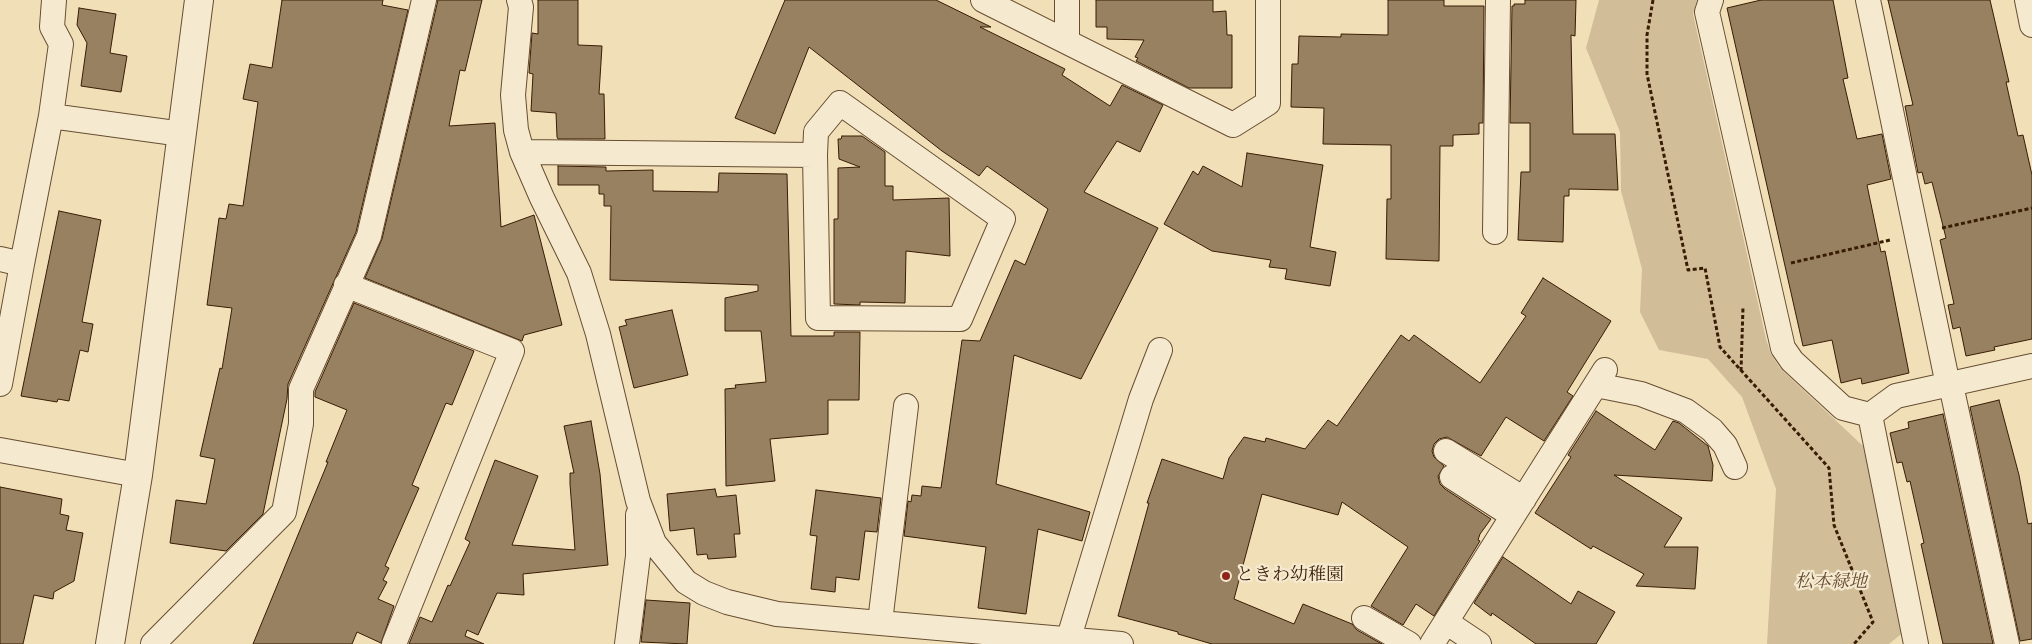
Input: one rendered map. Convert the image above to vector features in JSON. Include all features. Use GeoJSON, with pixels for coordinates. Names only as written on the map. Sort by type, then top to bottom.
{"type":"FeatureCollection","features":[{"type":"Feature","properties":{"kind":"street"},"geometry":{"type":"LineString","coordinates":[[0,384],[11,261],[51,116],[61,44],[52,27],[54,0]]}},
{"type":"Feature","properties":{"kind":"street"},"geometry":{"type":"LineString","coordinates":[[110,644],[138,475],[199,0]]}},
{"type":"Feature","properties":{"kind":"street"},"geometry":{"type":"LineString","coordinates":[[153,644],[284,512],[302,424],[301,389],[346,285],[370,236],[424,0]]}},
{"type":"Feature","properties":{"kind":"street"},"geometry":{"type":"LineString","coordinates":[[519,0],[521,7],[513,95],[516,130],[522,152],[542,198],[579,273],[598,334],[638,501],[654,543],[686,582],[704,593],[734,604],[777,614],[880,622],[1068,642],[1121,644]]}},
{"type":"Feature","properties":{"kind":"street"},"geometry":{"type":"LineString","coordinates":[[983,0],[1233,125],[1268,104],[1268,0]]}},
{"type":"Feature","properties":{"kind":"street"},"geometry":{"type":"LineString","coordinates":[[1067,0],[1067,42]]}},
{"type":"Feature","properties":{"kind":"street"},"geometry":{"type":"LineString","coordinates":[[1495,232],[1498,0]]}},
{"type":"Feature","properties":{"kind":"street"},"geometry":{"type":"LineString","coordinates":[[1710,0],[1707,12],[1782,348],[1792,361],[1843,408],[1870,415]]}},
{"type":"Feature","properties":{"kind":"street"},"geometry":{"type":"LineString","coordinates":[[1868,0],[2007,644]]}},
{"type":"Feature","properties":{"kind":"street"},"geometry":{"type":"LineString","coordinates":[[2026,0],[2032,25]]}},
{"type":"Feature","properties":{"kind":"street"},"geometry":{"type":"LineString","coordinates":[[840,103],[1003,219],[960,319],[818,318],[815,155],[816,132],[840,103]]}},
{"type":"Feature","properties":{"kind":"street"},"geometry":{"type":"LineString","coordinates":[[51,116],[182,134]]}},
{"type":"Feature","properties":{"kind":"street"},"geometry":{"type":"LineString","coordinates":[[522,152],[815,155]]}},
{"type":"Feature","properties":{"kind":"street"},"geometry":{"type":"LineString","coordinates":[[346,285],[512,351],[394,644]]}},
{"type":"Feature","properties":{"kind":"street"},"geometry":{"type":"LineString","coordinates":[[1068,642],[1141,399],[1160,350]]}},
{"type":"Feature","properties":{"kind":"street"},"geometry":{"type":"LineString","coordinates":[[1870,415],[1896,396],[2032,366]]}},
{"type":"Feature","properties":{"kind":"street"},"geometry":{"type":"LineString","coordinates":[[1432,644],[1601,378],[1686,412],[1712,430],[1725,445],[1735,467]]}},
{"type":"Feature","properties":{"kind":"street"},"geometry":{"type":"LineString","coordinates":[[880,622],[906,406]]}},
{"type":"Feature","properties":{"kind":"street"},"geometry":{"type":"LineString","coordinates":[[1870,415],[1916,644]]}},
{"type":"Feature","properties":{"kind":"street"},"geometry":{"type":"LineString","coordinates":[[0,450],[138,475]]}},
{"type":"Feature","properties":{"kind":"street"},"geometry":{"type":"LineString","coordinates":[[1446,451],[1518,508]]}},
{"type":"Feature","properties":{"kind":"street"},"geometry":{"type":"LineString","coordinates":[[1452,477],[1518,508]]}},
{"type":"Feature","properties":{"kind":"street"},"geometry":{"type":"LineString","coordinates":[[626,644],[638,556],[638,501]]}},
{"type":"Feature","properties":{"kind":"street"},"geometry":{"type":"LineString","coordinates":[[1364,618],[1409,644]]}},
{"type":"Feature","properties":{"kind":"street"},"geometry":{"type":"LineString","coordinates":[[1446,622],[1479,644]]}},
{"type":"Feature","properties":{"kind":"path"},"geometry":{"type":"LineString","coordinates":[[1653,0],[1646,35],[1647,74],[1688,270],[1705,268],[1720,348],[1829,468],[1834,525],[1873,622],[1854,644]]}},
{"type":"Feature","properties":{"kind":"path"},"geometry":{"type":"LineString","coordinates":[[1741,371],[1744,304]]}},
{"type":"Feature","properties":{"kind":"green space","name":"松本緑地"},"geometry":{"type":"Polygon","coordinates":[[[1599,0],[1697,0],[1693,14],[1766,339],[1771,354],[1780,368],[1863,446],[1905,631],[1889,644],[1767,644],[1776,489],[1742,397],[1708,359],[1659,350],[1640,312],[1642,269],[1621,191],[1620,132],[1586,48],[1599,0]]]}},
{"type":"Feature","properties":{"kind":"building"},"geometry":{"type":"Polygon","coordinates":[[[282,0],[383,0],[382,5],[408,10],[356,232],[288,384],[287,399],[263,514],[226,551],[170,543],[176,500],[206,504],[215,459],[200,456],[220,368],[222,369],[232,308],[207,305],[219,218],[226,219],[229,204],[243,206],[258,102],[243,99],[250,64],[272,68],[282,0]]]}},
{"type":"Feature","properties":{"kind":"building"},"geometry":{"type":"Polygon","coordinates":[[[438,0],[482,0],[465,71],[460,70],[449,126],[495,123],[501,227],[534,215],[562,325],[524,335],[522,341],[365,278],[382,239],[438,0]]]}},
{"type":"Feature","properties":{"kind":"building"},"geometry":{"type":"Polygon","coordinates":[[[538,0],[578,0],[578,45],[602,46],[599,94],[604,94],[605,139],[558,139],[556,113],[531,111],[533,74],[529,73],[532,33],[538,34],[538,0]]]}},
{"type":"Feature","properties":{"kind":"building"},"geometry":{"type":"Polygon","coordinates":[[[785,0],[936,0],[991,27],[980,27],[1065,69],[1062,75],[1110,106],[1122,85],[1163,105],[1140,152],[1117,141],[1084,192],[1158,228],[1081,379],[1014,355],[996,484],[1090,512],[1082,541],[1038,529],[1026,614],[978,608],[986,547],[904,536],[908,501],[911,502],[912,495],[921,496],[922,486],[941,488],[962,340],[980,341],[1015,260],[1025,265],[1048,209],[987,166],[979,176],[942,151],[809,47],[775,134],[735,118],[785,0]]]}},
{"type":"Feature","properties":{"kind":"building"},"geometry":{"type":"Polygon","coordinates":[[[1096,0],[1213,0],[1213,12],[1226,11],[1227,35],[1232,35],[1232,88],[1189,88],[1136,61],[1138,58],[1135,57],[1144,40],[1107,39],[1107,27],[1096,27],[1096,0]]]}},
{"type":"Feature","properties":{"kind":"building"},"geometry":{"type":"Polygon","coordinates":[[[1388,0],[1444,0],[1444,6],[1484,6],[1483,123],[1479,123],[1479,134],[1453,135],[1453,146],[1440,146],[1439,261],[1386,259],[1387,199],[1391,199],[1391,145],[1323,144],[1324,108],[1291,107],[1292,64],[1298,64],[1299,36],[1341,37],[1341,34],[1388,35],[1388,0]]]}},
{"type":"Feature","properties":{"kind":"building"},"geometry":{"type":"Polygon","coordinates":[[[1525,0],[1576,0],[1575,36],[1571,35],[1573,134],[1615,134],[1618,190],[1569,189],[1569,196],[1564,196],[1563,242],[1518,240],[1521,172],[1530,172],[1530,123],[1510,123],[1512,6],[1514,4],[1525,4],[1525,0]]]}},
{"type":"Feature","properties":{"kind":"building"},"geometry":{"type":"Polygon","coordinates":[[[1761,0],[1833,0],[1848,78],[1843,79],[1857,139],[1882,134],[1891,179],[1867,185],[1881,252],[1885,251],[1909,373],[1862,384],[1861,378],[1841,383],[1832,340],[1803,346],[1727,8],[1761,0]]]}},
{"type":"Feature","properties":{"kind":"building"},"geometry":{"type":"Polygon","coordinates":[[[1888,0],[1990,0],[2009,82],[2006,82],[2018,136],[2023,135],[2032,175],[2032,339],[1994,347],[1995,350],[1966,356],[1960,327],[1953,329],[1948,305],[1954,304],[1940,240],[1946,238],[1932,182],[1925,184],[1922,172],[1918,173],[1905,106],[1913,105],[1888,0]]]}},
{"type":"Feature","properties":{"kind":"building"},"geometry":{"type":"Polygon","coordinates":[[[79,8],[116,14],[110,53],[127,56],[121,92],[81,86],[87,43],[77,25],[79,8]]]}},
{"type":"Feature","properties":{"kind":"building"},"geometry":{"type":"Polygon","coordinates":[[[842,136],[862,136],[885,152],[885,186],[893,186],[893,200],[949,198],[950,256],[906,251],[905,303],[860,302],[860,305],[834,304],[834,219],[838,219],[838,168],[860,167],[839,159],[838,139],[841,139],[842,136]]]}},
{"type":"Feature","properties":{"kind":"building"},"geometry":{"type":"Polygon","coordinates":[[[1247,153],[1323,165],[1310,247],[1336,252],[1330,286],[1285,279],[1287,269],[1269,267],[1271,260],[1212,251],[1164,224],[1193,171],[1198,175],[1203,166],[1242,187],[1247,153]]]}},
{"type":"Feature","properties":{"kind":"building"},"geometry":{"type":"Polygon","coordinates":[[[558,166],[606,167],[606,171],[653,170],[653,191],[718,192],[719,173],[787,174],[791,336],[834,336],[834,332],[860,332],[859,400],[828,400],[828,434],[770,439],[775,481],[726,486],[725,389],[736,388],[735,385],[766,382],[761,331],[725,331],[725,298],[758,291],[758,285],[610,280],[611,206],[604,206],[604,194],[599,194],[599,185],[558,185],[558,166]]]}},
{"type":"Feature","properties":{"kind":"building"},"geometry":{"type":"Polygon","coordinates":[[[59,211],[101,220],[82,322],[93,324],[88,352],[80,350],[69,401],[58,399],[57,402],[21,396],[59,211]]]}},
{"type":"Feature","properties":{"kind":"building"},"geometry":{"type":"Polygon","coordinates":[[[1543,278],[1611,321],[1567,392],[1573,396],[1544,441],[1506,417],[1481,456],[1447,437],[1439,439],[1434,444],[1432,451],[1434,457],[1444,466],[1438,476],[1440,484],[1491,519],[1480,534],[1478,540],[1480,541],[1434,616],[1416,604],[1403,625],[1371,606],[1408,547],[1342,502],[1338,515],[1262,494],[1234,599],[1294,624],[1303,604],[1352,624],[1357,630],[1382,644],[1212,644],[1178,634],[1178,632],[1118,616],[1149,503],[1147,503],[1162,459],[1223,479],[1229,458],[1244,437],[1265,442],[1266,438],[1305,449],[1328,420],[1337,426],[1401,335],[1409,341],[1414,335],[1480,383],[1526,316],[1521,313],[1543,278]]]}},
{"type":"Feature","properties":{"kind":"building"},"geometry":{"type":"Polygon","coordinates":[[[354,303],[474,351],[452,405],[446,403],[412,485],[419,488],[385,566],[389,568],[383,580],[387,582],[378,599],[394,606],[381,643],[357,632],[352,644],[253,644],[328,462],[326,462],[347,410],[315,397],[315,392],[354,303]]]}},
{"type":"Feature","properties":{"kind":"building"},"geometry":{"type":"Polygon","coordinates":[[[672,310],[688,375],[634,388],[619,327],[627,325],[625,320],[672,310]]]}},
{"type":"Feature","properties":{"kind":"building"},"geometry":{"type":"Polygon","coordinates":[[[1999,400],[2019,475],[2028,524],[2032,523],[2032,639],[2020,641],[1970,407],[1999,400]]]}},
{"type":"Feature","properties":{"kind":"building"},"geometry":{"type":"Polygon","coordinates":[[[1596,411],[1655,450],[1673,421],[1679,423],[1708,446],[1713,465],[1712,481],[1614,475],[1682,518],[1664,547],[1698,547],[1695,589],[1636,586],[1644,574],[1593,546],[1591,549],[1535,513],[1571,457],[1568,455],[1596,411]]]}},
{"type":"Feature","properties":{"kind":"building"},"geometry":{"type":"Polygon","coordinates":[[[1943,414],[1993,644],[1943,644],[1921,544],[1924,543],[1910,481],[1907,482],[1902,462],[1897,463],[1890,433],[1909,428],[1908,422],[1943,414]]]}},
{"type":"Feature","properties":{"kind":"building"},"geometry":{"type":"Polygon","coordinates":[[[591,421],[600,474],[608,565],[523,574],[524,595],[497,593],[478,635],[467,630],[465,636],[484,644],[409,644],[420,617],[432,622],[448,585],[450,586],[470,542],[465,539],[495,460],[538,476],[512,545],[575,550],[570,484],[570,473],[574,473],[564,426],[591,421]]]}},
{"type":"Feature","properties":{"kind":"building"},"geometry":{"type":"Polygon","coordinates":[[[0,487],[62,499],[60,514],[69,516],[66,530],[83,533],[74,581],[54,592],[53,599],[34,595],[23,644],[0,644],[0,487]]]}},
{"type":"Feature","properties":{"kind":"building"},"geometry":{"type":"Polygon","coordinates":[[[715,489],[717,497],[736,495],[740,534],[734,534],[736,557],[708,559],[707,554],[697,555],[694,528],[670,531],[667,494],[715,489]]]}},
{"type":"Feature","properties":{"kind":"building"},"geometry":{"type":"Polygon","coordinates":[[[816,490],[881,498],[877,532],[865,531],[859,580],[836,577],[835,592],[811,589],[817,536],[810,535],[816,490]]]}},
{"type":"Feature","properties":{"kind":"building"},"geometry":{"type":"Polygon","coordinates":[[[1503,557],[1571,604],[1578,591],[1615,612],[1596,644],[1536,644],[1492,613],[1491,616],[1474,603],[1503,557]]]}},
{"type":"Feature","properties":{"kind":"building"},"geometry":{"type":"Polygon","coordinates":[[[646,600],[690,603],[687,644],[641,642],[646,600]]]}},
{"type":"Feature","properties":{"kind":"place","name":"ときわ幼稚園"},"geometry":{"type":"Point","coordinates":[1226,576]}}]}
